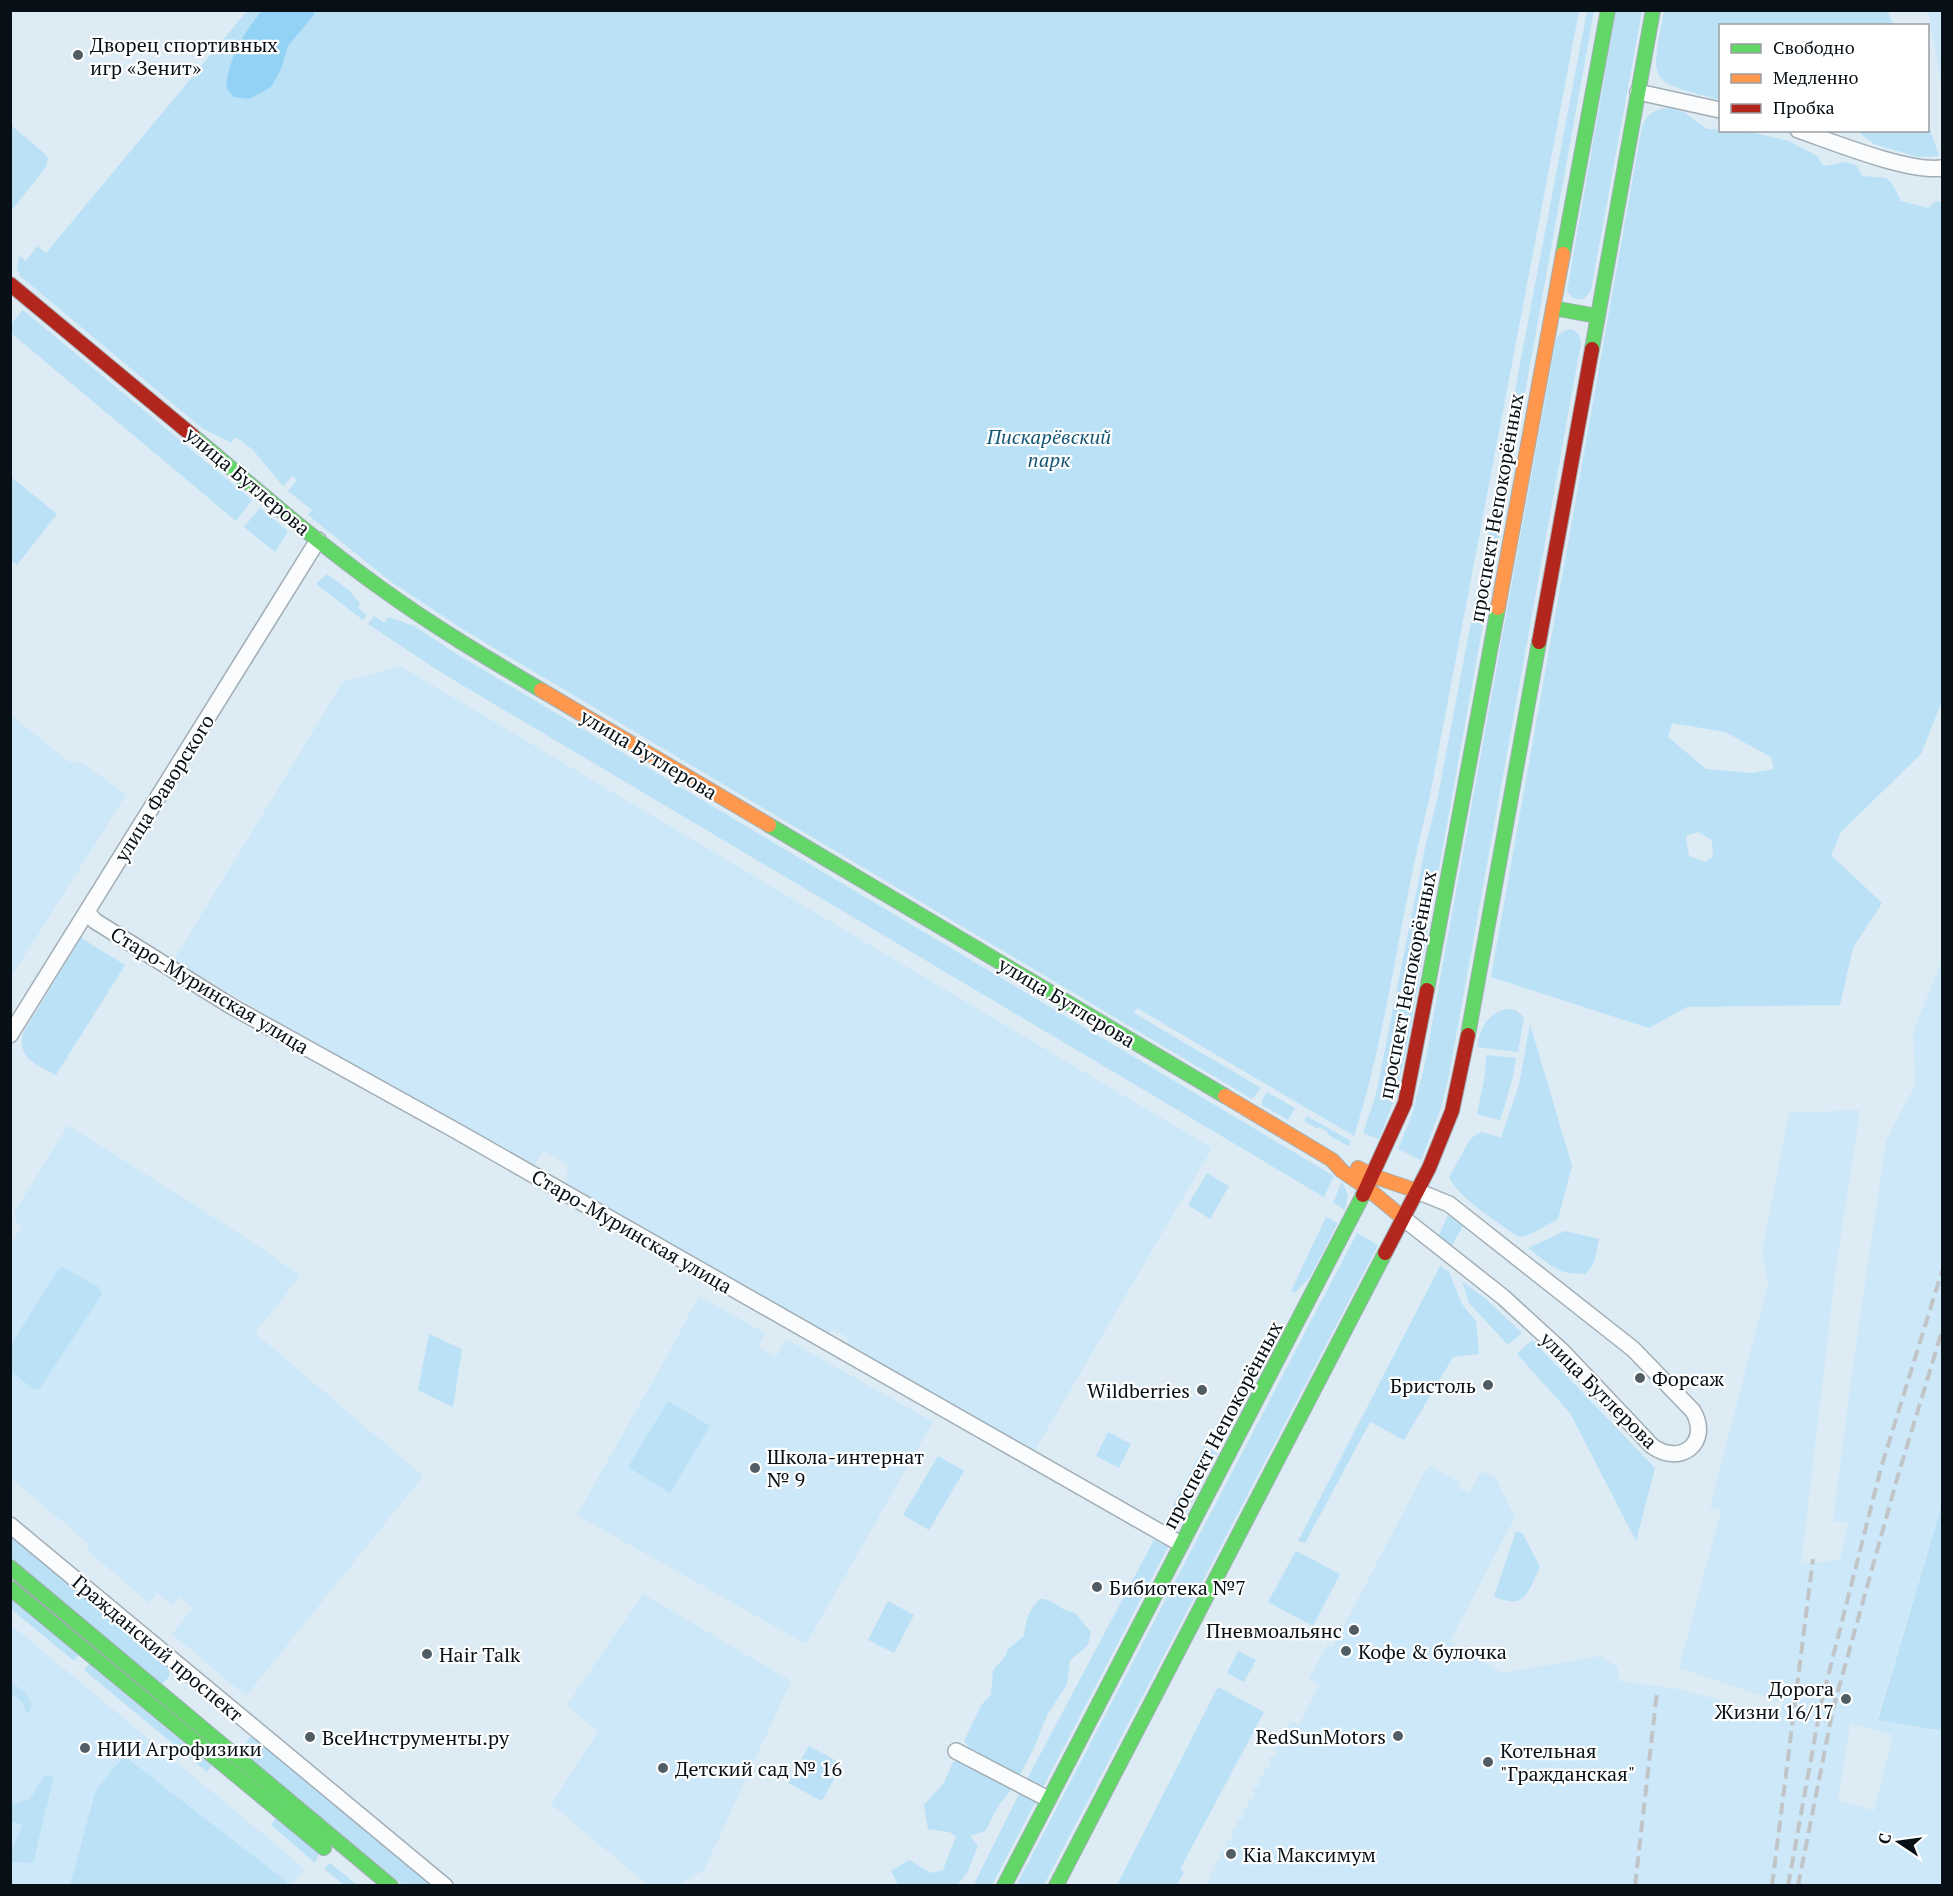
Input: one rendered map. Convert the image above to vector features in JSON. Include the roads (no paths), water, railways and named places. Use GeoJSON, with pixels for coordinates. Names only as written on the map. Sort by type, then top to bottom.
{"type":"FeatureCollection","features":[{"type":"Feature","properties":{"kind":"main road","name":"проспект Непокорённых"},"geometry":{"type":"LineString","coordinates":[[1004,1886],[1370,1182],[1405,1103],[1608,10]]}},
{"type":"Feature","properties":{"kind":"main road"},"geometry":{"type":"LineString","coordinates":[[1056,1886],[1417,1191],[1443,1136],[1460,1078],[1653,10]]}},
{"type":"Feature","properties":{"kind":"main road","name":"улица Бутлерова"},"geometry":{"type":"LineString","coordinates":[[10,284],[318,540],[382,589],[459,641],[1332,1160],[1347,1162],[1370,1182],[1403,1218]]}},
{"type":"Feature","properties":{"kind":"main road"},"geometry":{"type":"LineString","coordinates":[[1552,308],[1597,316]]}},
{"type":"Feature","properties":{"kind":"main road","name":"улица Бутлерова"},"geometry":{"type":"LineString","coordinates":[[1370,1182],[1417,1191]]}},
{"type":"Feature","properties":{"kind":"main road","name":"Гражданский проспект"},"geometry":{"type":"LineString","coordinates":[[10,1566],[391,1886]]}},
{"type":"Feature","properties":{"kind":"main road"},"geometry":{"type":"LineString","coordinates":[[10,1588],[369,1886]]}},
{"type":"Feature","properties":{"kind":"street"},"geometry":{"type":"LineString","coordinates":[[1638,92],[1719,110]]}},
{"type":"Feature","properties":{"kind":"street"},"geometry":{"type":"LineString","coordinates":[[1804,132],[1895,162],[1920,168],[1942,168]]}},
{"type":"Feature","properties":{"kind":"street","name":"улица Фаворского"},"geometry":{"type":"LineString","coordinates":[[10,1035],[318,540]]}},
{"type":"Feature","properties":{"kind":"street","name":"Старо-Муринская улица"},"geometry":{"type":"LineString","coordinates":[[87,912],[95,921],[231,1006],[1181,1544]]}},
{"type":"Feature","properties":{"kind":"street","name":"улица Бутлерова"},"geometry":{"type":"LineString","coordinates":[[1403,1218],[1503,1297],[1554,1344],[1652,1446],[1660,1452],[1672,1454],[1682,1454],[1691,1447],[1698,1434],[1699,1421],[1693,1411],[1634,1349],[1449,1204],[1417,1191]]}},
{"type":"Feature","properties":{"kind":"street","name":"Гражданский проспект"},"geometry":{"type":"LineString","coordinates":[[10,1525],[445,1886]]}},
{"type":"Feature","properties":{"kind":"street"},"geometry":{"type":"LineString","coordinates":[[956,1751],[1048,1799]]}},
{"type":"Feature","properties":{"kind":"railway"},"geometry":{"type":"LineString","coordinates":[[1788,1886],[1821,1704],[1881,1468],[1942,1271]]}},
{"type":"Feature","properties":{"kind":"railway"},"geometry":{"type":"LineString","coordinates":[[1798,1886],[1833,1709],[1897,1479],[1942,1331]]}},
{"type":"Feature","properties":{"kind":"railway"},"geometry":{"type":"LineString","coordinates":[[1772,1886],[1813,1559]]}},
{"type":"Feature","properties":{"kind":"railway"},"geometry":{"type":"LineString","coordinates":[[1635,1886],[1657,1692]]}},
{"type":"Feature","properties":{"kind":"place","name":"Дворец спортивных игр «Зенит»"},"geometry":{"type":"Point","coordinates":[78,55]}},
{"type":"Feature","properties":{"kind":"place","name":"Форсаж"},"geometry":{"type":"Point","coordinates":[1640,1378]}},
{"type":"Feature","properties":{"kind":"place","name":"Бристоль"},"geometry":{"type":"Point","coordinates":[1488,1385]}},
{"type":"Feature","properties":{"kind":"place","name":"Wildberries"},"geometry":{"type":"Point","coordinates":[1202,1390]}},
{"type":"Feature","properties":{"kind":"place","name":"Школа-интернат № 9"},"geometry":{"type":"Point","coordinates":[755,1468]}},
{"type":"Feature","properties":{"kind":"place","name":"Бибиотека №7"},"geometry":{"type":"Point","coordinates":[1097,1587]}},
{"type":"Feature","properties":{"kind":"place","name":"Пневмоальянс"},"geometry":{"type":"Point","coordinates":[1354,1630]}},
{"type":"Feature","properties":{"kind":"place","name":"Кофе & булочка"},"geometry":{"type":"Point","coordinates":[1346,1651]}},
{"type":"Feature","properties":{"kind":"place","name":"Hair Talk"},"geometry":{"type":"Point","coordinates":[427,1654]}},
{"type":"Feature","properties":{"kind":"place","name":"Дорога Жизни 16/17"},"geometry":{"type":"Point","coordinates":[1846,1699]}},
{"type":"Feature","properties":{"kind":"place","name":"RedSunMotors"},"geometry":{"type":"Point","coordinates":[1398,1736]}},
{"type":"Feature","properties":{"kind":"place","name":"ВсеИнструменты.ру"},"geometry":{"type":"Point","coordinates":[310,1737]}},
{"type":"Feature","properties":{"kind":"place","name":"НИИ Агрофизики"},"geometry":{"type":"Point","coordinates":[85,1748]}},
{"type":"Feature","properties":{"kind":"place","name":"Котельная \"Гражданская\""},"geometry":{"type":"Point","coordinates":[1488,1762]}},
{"type":"Feature","properties":{"kind":"place","name":"Детский сад № 16"},"geometry":{"type":"Point","coordinates":[663,1768]}},
{"type":"Feature","properties":{"kind":"place","name":"Kia Максимум"},"geometry":{"type":"Point","coordinates":[1231,1854]}},
{"type":"Feature","properties":{"kind":"park label","name":"Пискарёвский парк"},"geometry":{"type":"Point","coordinates":[1049,448]}}]}
